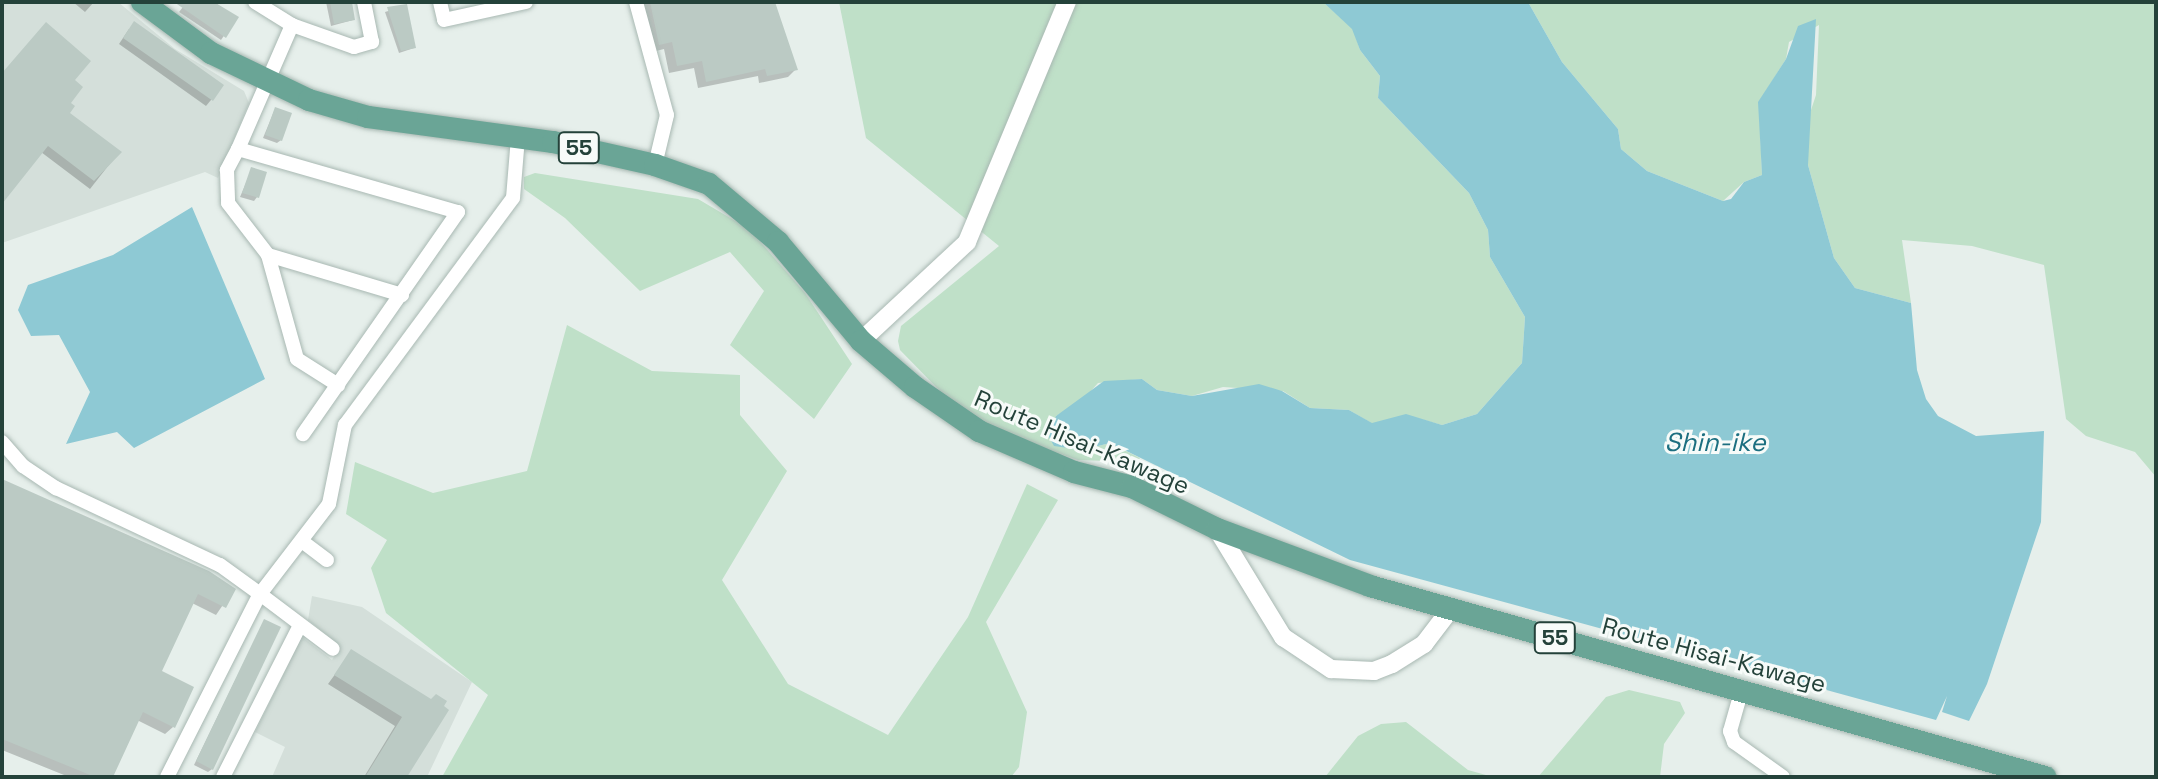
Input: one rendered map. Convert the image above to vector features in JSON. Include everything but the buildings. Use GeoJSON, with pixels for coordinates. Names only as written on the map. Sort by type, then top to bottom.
{"type":"FeatureCollection","features":[{"type":"Feature","properties":{"kind":"main road","name":"Route Hisai-Kawage"},"geometry":{"type":"LineString","coordinates":[[142,2],[211,53],[268,82],[368,117],[518,137],[655,165],[709,184],[747,212],[861,341],[915,387],[979,431],[1074,472],[1132,487],[1217,529],[1450,610],[1742,689],[2033,775]]}},
{"type":"Feature","properties":{"kind":"street"},"geometry":{"type":"LineString","coordinates":[[255,2],[292,25],[354,47],[372,42],[364,2]]}},
{"type":"Feature","properties":{"kind":"street"},"geometry":{"type":"LineString","coordinates":[[440,2],[444,20],[526,2]]}},
{"type":"Feature","properties":{"kind":"street"},"geometry":{"type":"LineString","coordinates":[[636,2],[667,115],[655,165]]}},
{"type":"Feature","properties":{"kind":"street"},"geometry":{"type":"LineString","coordinates":[[861,341],[967,242],[1067,2]]}},
{"type":"Feature","properties":{"kind":"street"},"geometry":{"type":"LineString","coordinates":[[292,25],[227,170],[228,203],[268,255],[297,359],[338,385]]}},
{"type":"Feature","properties":{"kind":"street"},"geometry":{"type":"LineString","coordinates":[[167,777],[260,594],[303,542],[329,504],[345,425],[513,198],[518,137]]}},
{"type":"Feature","properties":{"kind":"street"},"geometry":{"type":"LineString","coordinates":[[238,149],[458,212],[303,434]]}},
{"type":"Feature","properties":{"kind":"street"},"geometry":{"type":"LineString","coordinates":[[268,255],[402,295]]}},
{"type":"Feature","properties":{"kind":"street"},"geometry":{"type":"LineString","coordinates":[[2,442],[23,466],[56,488],[220,565],[333,649]]}},
{"type":"Feature","properties":{"kind":"street"},"geometry":{"type":"LineString","coordinates":[[1217,529],[1283,637],[1331,669],[1363,671],[1392,664],[1424,644],[1450,610]]}},
{"type":"Feature","properties":{"kind":"street"},"geometry":{"type":"LineString","coordinates":[[303,542],[327,560]]}},
{"type":"Feature","properties":{"kind":"street"},"geometry":{"type":"LineString","coordinates":[[223,777],[300,625]]}},
{"type":"Feature","properties":{"kind":"street"},"geometry":{"type":"LineString","coordinates":[[1742,689],[1730,731],[1734,742],[1783,777]]}},
{"type":"Feature","properties":{"kind":"shaded area"},"geometry":{"type":"Polygon","coordinates":[[[2,2],[118,2],[175,49],[244,91],[249,103],[218,178],[205,172],[2,243],[2,2]]]}},
{"type":"Feature","properties":{"kind":"shaded area"},"geometry":{"type":"Polygon","coordinates":[[[312,596],[362,607],[472,682],[427,777],[272,777],[285,747],[255,732],[302,637],[332,660],[340,646],[308,620],[312,596]]]}},
{"type":"Feature","properties":{"kind":"green space"},"geometry":{"type":"Polygon","coordinates":[[[839,2],[1323,2],[1353,29],[1360,50],[1380,76],[1378,98],[1469,193],[1488,230],[1490,257],[1525,317],[1522,363],[1477,414],[1442,425],[1406,415],[1373,424],[1349,410],[1310,408],[1283,391],[1223,387],[1192,396],[1157,390],[1142,379],[1098,383],[1082,401],[1056,416],[1082,450],[1110,443],[1140,458],[1137,462],[1078,460],[999,433],[943,394],[900,350],[898,341],[901,326],[999,246],[866,138],[839,2]]]}},
{"type":"Feature","properties":{"kind":"green space"},"geometry":{"type":"Polygon","coordinates":[[[1528,2],[2156,2],[2156,477],[2135,452],[2086,436],[2066,419],[2044,265],[1972,246],[1902,240],[1911,303],[1855,288],[1834,258],[1808,165],[1808,119],[1816,95],[1819,25],[1789,42],[1786,59],[1759,102],[1762,175],[1744,182],[1723,201],[1647,171],[1621,149],[1618,129],[1562,62],[1528,2]]]}},
{"type":"Feature","properties":{"kind":"green space"},"geometry":{"type":"Polygon","coordinates":[[[535,173],[698,199],[749,229],[805,293],[852,364],[814,419],[730,345],[764,291],[730,252],[640,291],[565,218],[524,189],[524,177],[535,173]]]}},
{"type":"Feature","properties":{"kind":"green space"},"geometry":{"type":"Polygon","coordinates":[[[567,325],[652,371],[740,375],[740,415],[787,471],[722,580],[788,684],[888,735],[968,617],[1027,484],[1058,500],[986,622],[1027,712],[1019,767],[1011,777],[442,777],[488,695],[386,613],[371,568],[387,540],[346,514],[355,462],[433,493],[527,471],[567,325]]]}},
{"type":"Feature","properties":{"kind":"green space"},"geometry":{"type":"Polygon","coordinates":[[[1629,690],[1680,702],[1685,713],[1664,744],[1660,777],[1538,777],[1606,697],[1629,690]]]}},
{"type":"Feature","properties":{"kind":"green space"},"geometry":{"type":"Polygon","coordinates":[[[1406,722],[1468,770],[1493,777],[1325,777],[1358,736],[1381,724],[1406,722]]]}},
{"type":"Feature","properties":{"kind":"water","name":"Shin-ike"},"geometry":{"type":"Polygon","coordinates":[[[1323,2],[1528,2],[1562,62],[1618,129],[1621,149],[1647,171],[1723,201],[1731,199],[1744,182],[1762,175],[1758,102],[1786,59],[1798,26],[1816,19],[1808,165],[1834,258],[1855,288],[1911,303],[1917,370],[1926,399],[1938,416],[1976,436],[2044,431],[2041,522],[1987,684],[1969,721],[1942,712],[1947,696],[1936,720],[1350,560],[1110,443],[1082,450],[1054,446],[1049,437],[1056,416],[1104,381],[1142,379],[1157,390],[1192,396],[1259,384],[1282,391],[1310,408],[1349,410],[1372,423],[1406,414],[1442,425],[1477,414],[1522,363],[1525,317],[1490,257],[1488,230],[1469,193],[1378,98],[1380,76],[1360,50],[1352,29],[1323,2]]]}},
{"type":"Feature","properties":{"kind":"water"},"geometry":{"type":"Polygon","coordinates":[[[192,207],[265,379],[134,448],[117,432],[66,444],[90,392],[59,335],[31,336],[18,310],[28,285],[113,255],[192,207]]]}}]}
